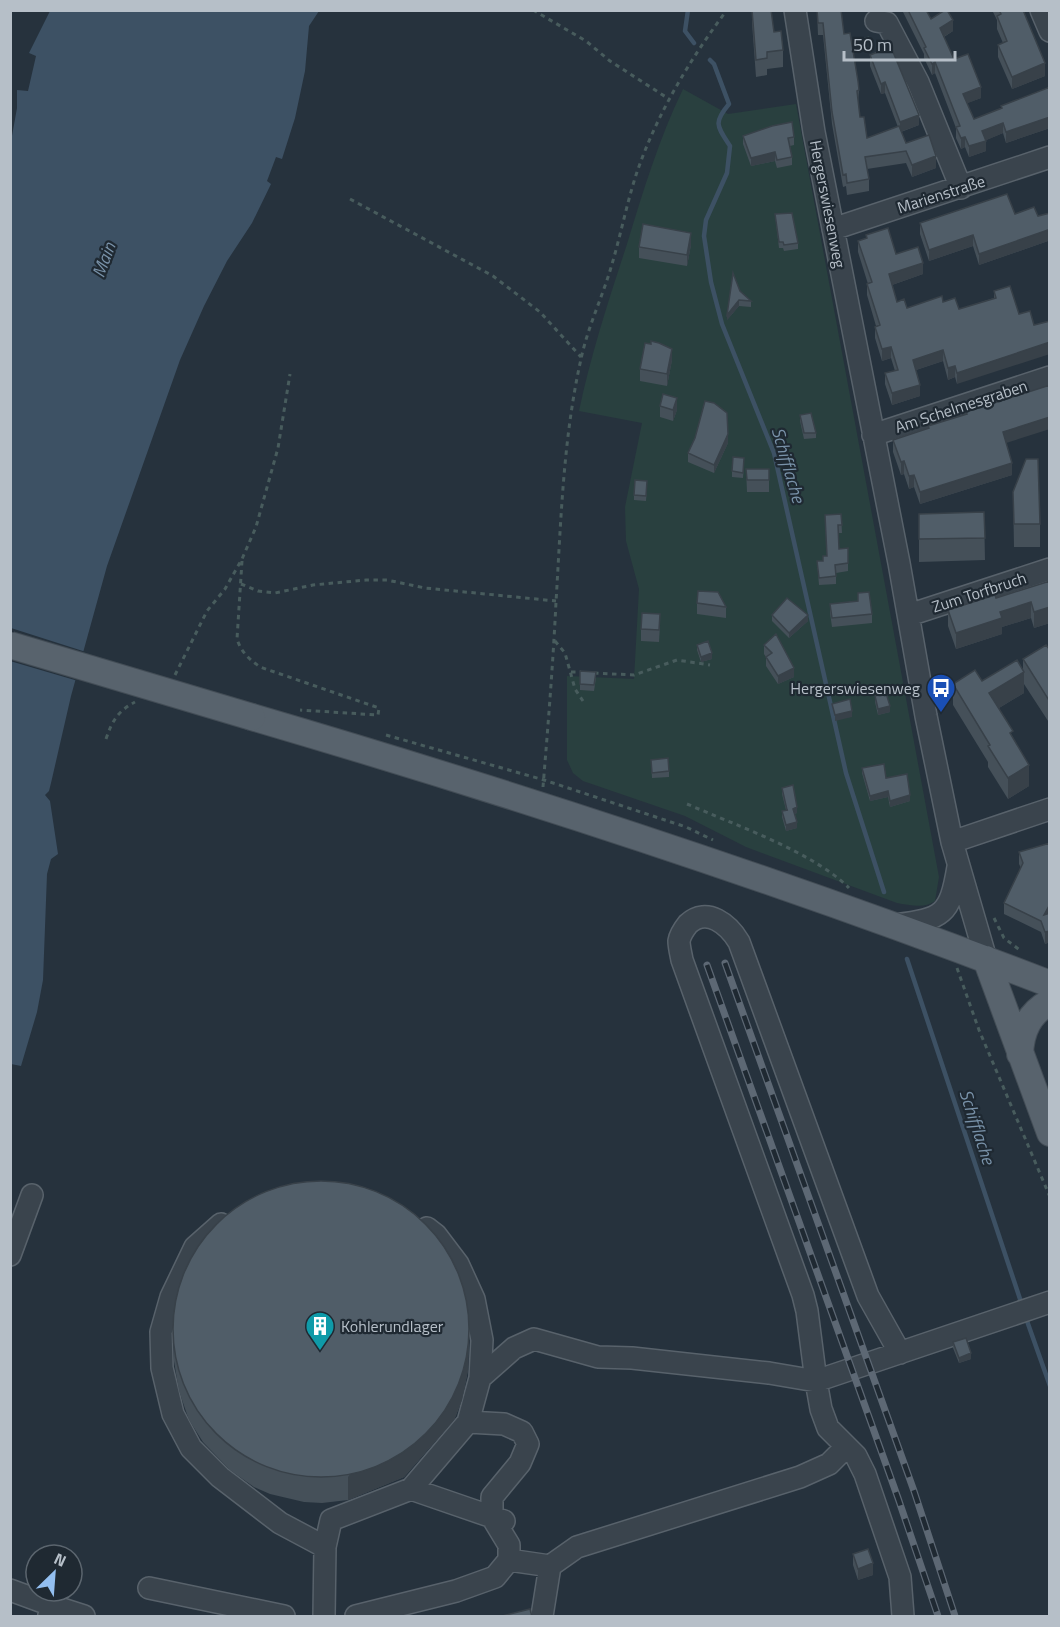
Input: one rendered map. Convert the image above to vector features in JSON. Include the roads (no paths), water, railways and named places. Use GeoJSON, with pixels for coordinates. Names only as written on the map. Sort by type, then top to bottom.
{"type":"FeatureCollection","features":[{"type":"Feature","properties":{"kind":"main road"},"geometry":{"type":"LineString","coordinates":[[10,645],[542,805],[895,926],[1050,984]]}},
{"type":"Feature","properties":{"kind":"main road"},"geometry":{"type":"LineString","coordinates":[[986,959],[1050,1133]]}},
{"type":"Feature","properties":{"kind":"main road"},"geometry":{"type":"LineString","coordinates":[[1020,1054],[1023,1031],[1030,1017],[1050,1002]]}},
{"type":"Feature","properties":{"kind":"street","name":"Hergerswiesenweg"},"geometry":{"type":"LineString","coordinates":[[795,10],[814,132],[909,615],[926,716],[952,842],[986,959]]}},
{"type":"Feature","properties":{"kind":"street"},"geometry":{"type":"LineString","coordinates":[[1041,10],[1050,31]]}},
{"type":"Feature","properties":{"kind":"street"},"geometry":{"type":"LineString","coordinates":[[876,21],[886,23],[918,82],[961,188]]}},
{"type":"Feature","properties":{"kind":"street","name":"Marienstraße"},"geometry":{"type":"LineString","coordinates":[[833,229],[1050,157]]}},
{"type":"Feature","properties":{"kind":"street","name":"Am Schelmesgraben"},"geometry":{"type":"LineString","coordinates":[[873,435],[1050,377]]}},
{"type":"Feature","properties":{"kind":"street","name":"Zum Torfbruch"},"geometry":{"type":"LineString","coordinates":[[909,615],[1050,569]]}},
{"type":"Feature","properties":{"kind":"street"},"geometry":{"type":"LineString","coordinates":[[952,842],[1050,809]]}},
{"type":"Feature","properties":{"kind":"street"},"geometry":{"type":"LineString","coordinates":[[895,926],[925,920],[944,911],[952,895],[958,863]]}},
{"type":"Feature","properties":{"kind":"street"},"geometry":{"type":"LineString","coordinates":[[900,1353],[868,1296],[739,942],[733,930],[712,917],[693,920],[680,938],[682,960],[803,1295],[821,1409],[828,1428],[861,1464],[900,1577],[903,1617]]}},
{"type":"Feature","properties":{"kind":"street"},"geometry":{"type":"LineString","coordinates":[[10,1255],[32,1195]]}},
{"type":"Feature","properties":{"kind":"street"},"geometry":{"type":"LineString","coordinates":[[235,1214],[195,1247],[171,1297],[161,1332],[162,1368],[173,1414],[191,1448],[220,1477],[280,1523],[325,1547]]}},
{"type":"Feature","properties":{"kind":"street"},"geometry":{"type":"LineString","coordinates":[[324,1617],[325,1547],[331,1521],[411,1489],[468,1422],[480,1378],[482,1340],[474,1299],[458,1264],[436,1235],[414,1217]]}},
{"type":"Feature","properties":{"kind":"street"},"geometry":{"type":"LineString","coordinates":[[480,1378],[514,1348],[534,1340],[598,1357],[632,1358],[769,1373],[816,1381],[1050,1302]]}},
{"type":"Feature","properties":{"kind":"street"},"geometry":{"type":"LineString","coordinates":[[356,1617],[456,1591],[495,1577],[509,1560],[509,1545],[492,1497],[520,1463],[528,1444],[522,1432],[504,1424],[468,1422]]}},
{"type":"Feature","properties":{"kind":"street"},"geometry":{"type":"LineString","coordinates":[[509,1560],[550,1566],[577,1547],[800,1477],[829,1464],[846,1447]]}},
{"type":"Feature","properties":{"kind":"street"},"geometry":{"type":"LineString","coordinates":[[411,1489],[499,1519]]}},
{"type":"Feature","properties":{"kind":"street"},"geometry":{"type":"LineString","coordinates":[[542,1617],[550,1566]]}},
{"type":"Feature","properties":{"kind":"street"},"geometry":{"type":"LineString","coordinates":[[149,1588],[284,1617]]}},
{"type":"Feature","properties":{"kind":"street"},"geometry":{"type":"LineString","coordinates":[[10,1590],[52,1612],[84,1617]]}},
{"type":"Feature","properties":{"kind":"water","name":"Main"},"geometry":{"type":"Polygon","coordinates":[[[50,11],[319,11],[309,26],[305,71],[295,118],[282,159],[276,157],[267,181],[271,184],[252,223],[227,261],[180,360],[107,566],[71,696],[49,791],[45,795],[50,801],[58,854],[51,859],[47,874],[43,980],[37,1012],[21,1066],[11,1064],[10,147],[17,108],[17,90],[28,91],[36,56],[29,53],[50,11]]]}},
{"type":"Feature","properties":{"kind":"waterway","name":"Schifflache"},"geometry":{"type":"LineString","coordinates":[[688,10],[685,31],[694,43]]}},
{"type":"Feature","properties":{"kind":"waterway","name":"Schifflache"},"geometry":{"type":"LineString","coordinates":[[710,60],[714,64],[729,104],[719,120],[719,125],[730,146],[727,173],[706,220],[704,236],[711,282],[722,324],[774,453],[846,773],[884,892]]}},
{"type":"Feature","properties":{"kind":"waterway","name":"Schifflache"},"geometry":{"type":"LineString","coordinates":[[907,959],[1021,1302]]}},
{"type":"Feature","properties":{"kind":"waterway","name":"Schifflache"},"geometry":{"type":"LineString","coordinates":[[1027,1321],[1050,1386]]}},
{"type":"Feature","properties":{"kind":"railway"},"geometry":{"type":"LineString","coordinates":[[725,963],[914,1491],[955,1616]]}},
{"type":"Feature","properties":{"kind":"railway"},"geometry":{"type":"LineString","coordinates":[[707,965],[938,1616]]}},
{"type":"Feature","properties":{"kind":"place","name":"Hergerswiesenweg"},"geometry":{"type":"Point","coordinates":[941,714]}},
{"type":"Feature","properties":{"kind":"place","name":"Kohlerundlager"},"geometry":{"type":"Point","coordinates":[320,1352]}}]}
